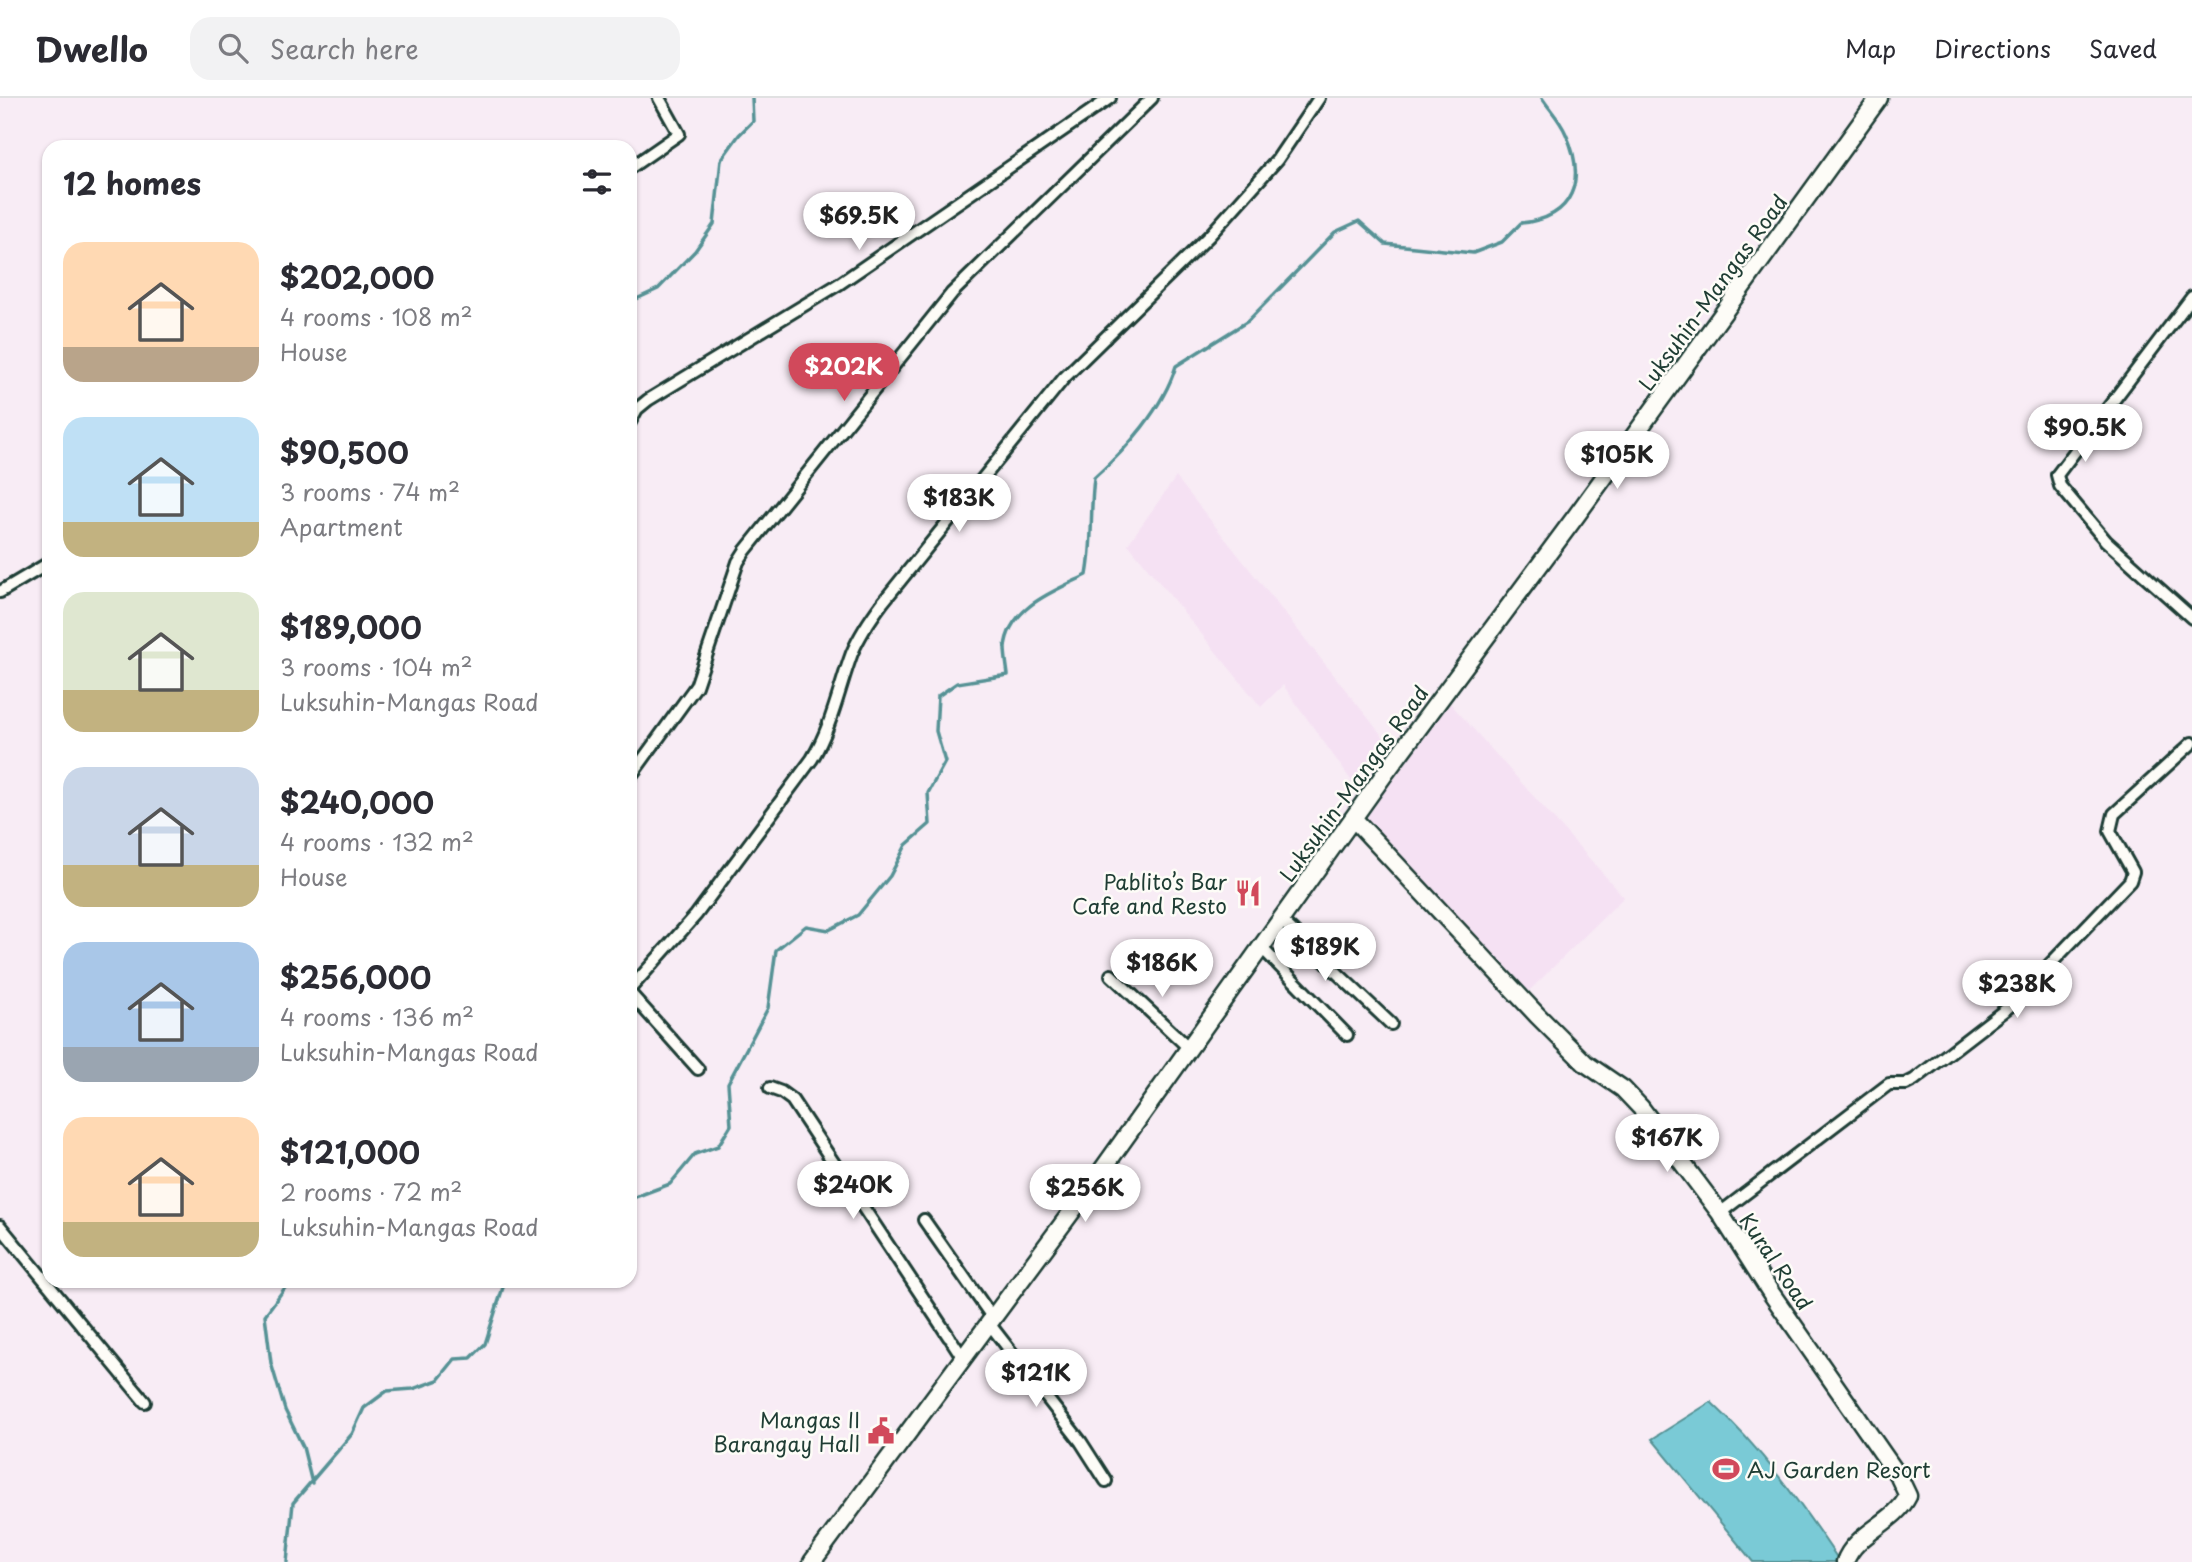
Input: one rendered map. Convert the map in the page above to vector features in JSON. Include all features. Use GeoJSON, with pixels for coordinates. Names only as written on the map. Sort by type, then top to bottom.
{"type":"FeatureCollection","features":[{"type":"Feature","properties":{"kind":"main road","name":"Luksuhin-Mangas Road"},"geometry":{"type":"LineString","coordinates":[[812,1562],[1191,1049],[1260,946],[1879,98]]}},
{"type":"Feature","properties":{"kind":"main road","name":"Kural Road"},"geometry":{"type":"LineString","coordinates":[[1353,818],[1537,1015],[1585,1063],[1623,1089],[1720,1213],[1771,1293],[1899,1477],[1908,1496],[1904,1505],[1861,1541],[1845,1562]]}},
{"type":"Feature","properties":{"kind":"street"},"geometry":{"type":"LineString","coordinates":[[637,163],[679,134],[659,98]]}},
{"type":"Feature","properties":{"kind":"street"},"geometry":{"type":"LineString","coordinates":[[637,410],[839,284],[1110,98]]}},
{"type":"Feature","properties":{"kind":"street"},"geometry":{"type":"LineString","coordinates":[[637,767],[695,686],[738,562],[745,551],[952,293],[1152,98]]}},
{"type":"Feature","properties":{"kind":"street"},"geometry":{"type":"LineString","coordinates":[[637,983],[696,915],[812,758],[821,743],[853,651],[865,626],[883,602],[1065,378],[1209,236],[1277,160],[1319,98]]}},
{"type":"Feature","properties":{"kind":"street"},"geometry":{"type":"LineString","coordinates":[[2192,297],[2057,475],[2060,486],[2106,541],[2192,618]]}},
{"type":"Feature","properties":{"kind":"street"},"geometry":{"type":"LineString","coordinates":[[0,592],[42,567]]}},
{"type":"Feature","properties":{"kind":"street"},"geometry":{"type":"LineString","coordinates":[[1720,1213],[1889,1084],[1906,1084],[1914,1080],[2010,1006],[2130,881],[2133,872],[2110,831],[2114,814],[2192,743]]}},
{"type":"Feature","properties":{"kind":"street"},"geometry":{"type":"LineString","coordinates":[[1280,919],[1391,1024]]}},
{"type":"Feature","properties":{"kind":"street"},"geometry":{"type":"LineString","coordinates":[[1260,946],[1347,1035]]}},
{"type":"Feature","properties":{"kind":"street"},"geometry":{"type":"LineString","coordinates":[[1111,975],[1191,1049]]}},
{"type":"Feature","properties":{"kind":"street"},"geometry":{"type":"LineString","coordinates":[[637,999],[698,1069]]}},
{"type":"Feature","properties":{"kind":"street"},"geometry":{"type":"LineString","coordinates":[[770,1088],[781,1091],[792,1100],[963,1358]]}},
{"type":"Feature","properties":{"kind":"street"},"geometry":{"type":"LineString","coordinates":[[924,1220],[990,1319],[1081,1442],[1105,1481]]}},
{"type":"Feature","properties":{"kind":"street"},"geometry":{"type":"LineString","coordinates":[[0,1226],[42,1277]]}},
{"type":"Feature","properties":{"kind":"street"},"geometry":{"type":"LineString","coordinates":[[51,1288],[145,1402]]}},
{"type":"Feature","properties":{"kind":"shaded area"},"geometry":{"type":"Polygon","coordinates":[[[1176,477],[1392,748],[1358,790],[1283,685],[1261,707],[1128,544],[1176,477]]]}},
{"type":"Feature","properties":{"kind":"shaded area"},"geometry":{"type":"Polygon","coordinates":[[[1449,702],[1624,897],[1528,992],[1359,816],[1449,702]]]}},
{"type":"Feature","properties":{"kind":"water"},"geometry":{"type":"Polygon","coordinates":[[[1182,953],[1195,958],[1197,973],[1190,980],[1176,978],[1173,954],[1182,953]]]}},
{"type":"Feature","properties":{"kind":"water","name":"AJ Garden Resort"},"geometry":{"type":"Polygon","coordinates":[[[1711,1402],[1780,1478],[1840,1562],[1753,1562],[1652,1439],[1711,1402]]]}},
{"type":"Feature","properties":{"kind":"waterway"},"geometry":{"type":"LineString","coordinates":[[637,299],[658,289],[695,251],[714,224],[721,160],[753,121],[752,98]]}},
{"type":"Feature","properties":{"kind":"waterway"},"geometry":{"type":"LineString","coordinates":[[637,1196],[670,1184],[695,1154],[718,1146],[731,1125],[728,1083],[768,1008],[776,950],[806,926],[829,930],[858,915],[890,876],[906,845],[930,824],[928,793],[945,762],[936,731],[938,696],[957,683],[1008,675],[1005,648],[1015,621],[1048,594],[1087,575],[1094,478],[1119,454],[1153,412],[1176,366],[1248,321],[1335,232],[1359,221],[1385,244],[1473,253],[1502,242],[1521,223],[1539,220],[1554,213],[1564,205],[1571,194],[1575,181],[1575,166],[1564,129],[1542,98]]}},
{"type":"Feature","properties":{"kind":"waterway"},"geometry":{"type":"LineString","coordinates":[[285,1288],[265,1315],[271,1363],[285,1410],[303,1447],[312,1483]]}},
{"type":"Feature","properties":{"kind":"waterway"},"geometry":{"type":"LineString","coordinates":[[287,1562],[293,1503],[352,1434],[364,1408],[387,1391],[413,1389],[438,1380],[455,1359],[471,1358],[485,1344],[503,1288]]}},
{"type":"Feature","properties":{"kind":"place","name":"Pablito’s Bar Cafe and Resto"},"geometry":{"type":"Point","coordinates":[1248,893]}},
{"type":"Feature","properties":{"kind":"place","name":"Mangas II Barangay Hall"},"geometry":{"type":"Point","coordinates":[881,1431]}},
{"type":"Feature","properties":{"kind":"place","name":"AJ Garden Resort"},"geometry":{"type":"Point","coordinates":[1726,1469]}}]}
